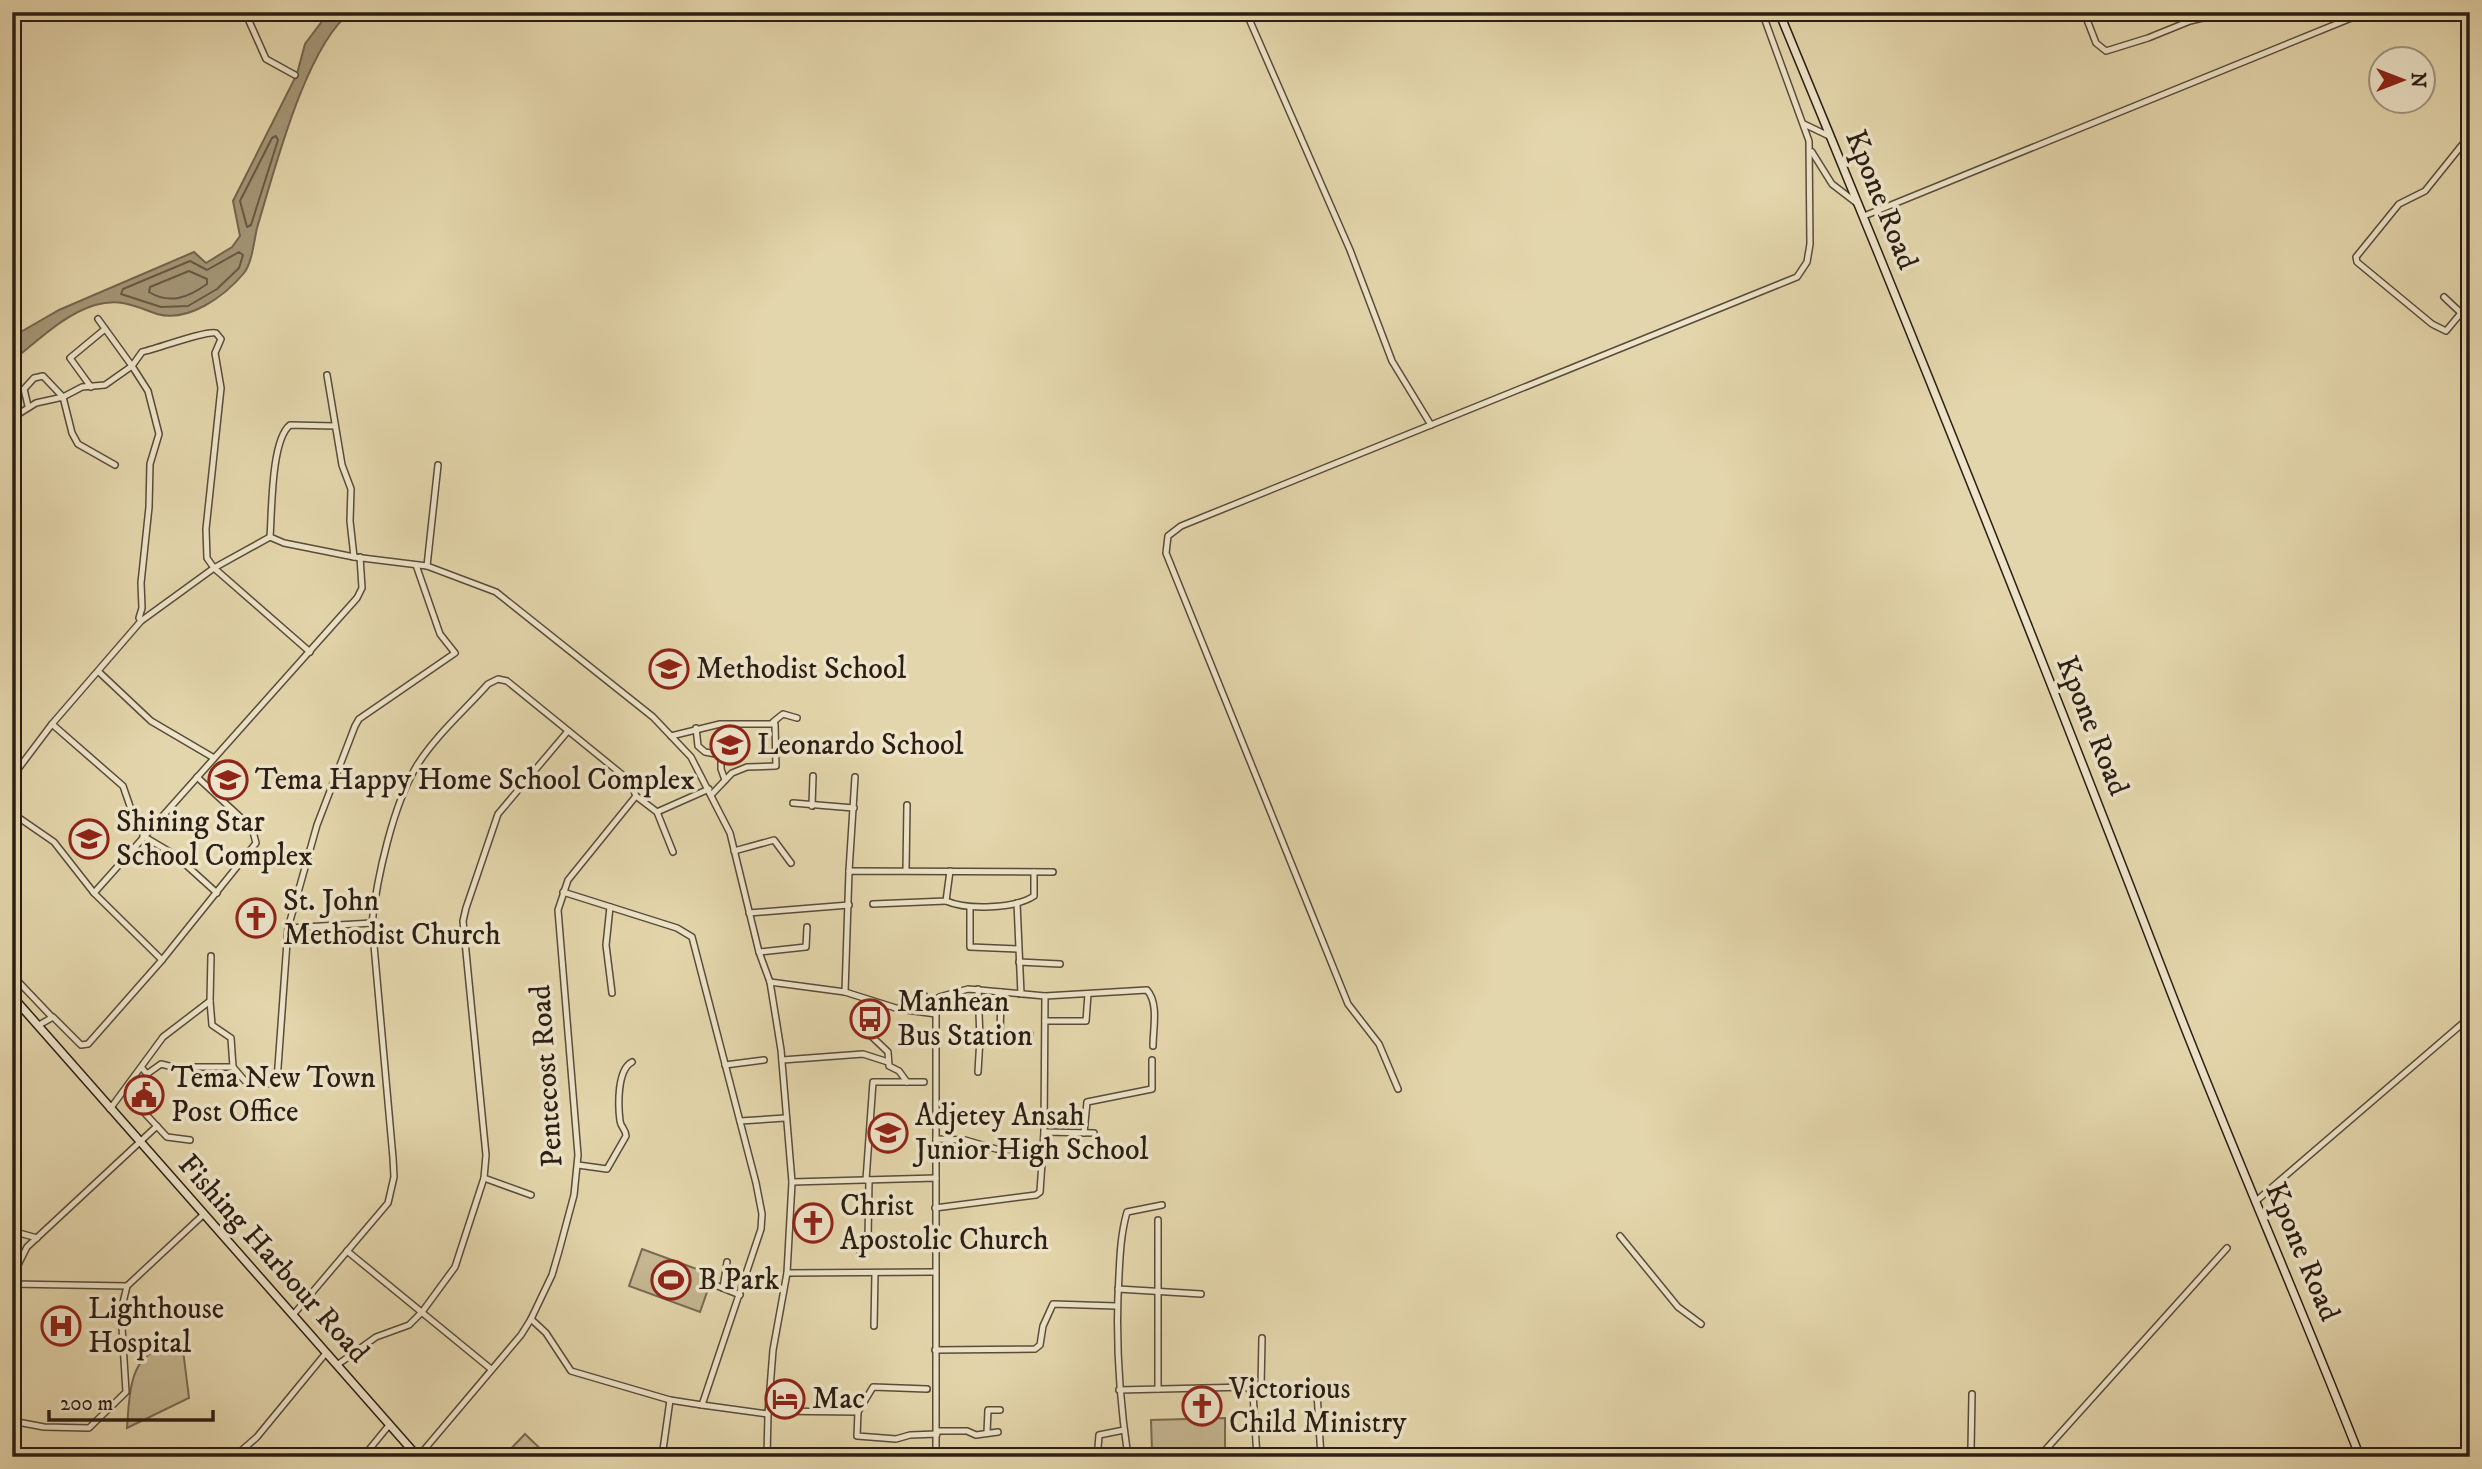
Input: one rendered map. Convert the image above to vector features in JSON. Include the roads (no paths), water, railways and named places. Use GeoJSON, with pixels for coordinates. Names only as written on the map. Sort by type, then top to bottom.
{"type":"FeatureCollection","features":[{"type":"Feature","properties":{"kind":"main road","name":"Kpone Road"},"geometry":{"type":"LineString","coordinates":[[1779,12],[1864,216],[2153,937],[2255,1202],[2314,1338],[2360,1457]]}},
{"type":"Feature","properties":{"kind":"main road","name":"Fishing Harbour Road"},"geometry":{"type":"LineString","coordinates":[[12,996],[418,1457]]}},
{"type":"Feature","properties":{"kind":"street"},"geometry":{"type":"LineString","coordinates":[[245,12],[266,59],[295,75]]}},
{"type":"Feature","properties":{"kind":"street"},"geometry":{"type":"LineString","coordinates":[[1246,12],[1350,250],[1392,361],[1430,425]]}},
{"type":"Feature","properties":{"kind":"street"},"geometry":{"type":"LineString","coordinates":[[1398,1088],[1379,1044],[1348,1004],[1165,548],[1168,536],[1181,526],[1797,277],[1803,271],[1809,254],[1810,149],[1804,124],[1762,12]]}},
{"type":"Feature","properties":{"kind":"street"},"geometry":{"type":"LineString","coordinates":[[2084,12],[2096,43],[2106,51],[2197,18],[2227,12]]}},
{"type":"Feature","properties":{"kind":"street"},"geometry":{"type":"LineString","coordinates":[[1864,216],[2366,12]]}},
{"type":"Feature","properties":{"kind":"street"},"geometry":{"type":"LineString","coordinates":[[1804,124],[1831,137]]}},
{"type":"Feature","properties":{"kind":"street"},"geometry":{"type":"LineString","coordinates":[[2444,297],[2461,313],[2446,331],[2421,315],[2357,262],[2356,257],[2399,204],[2425,191],[2470,135]]}},
{"type":"Feature","properties":{"kind":"street"},"geometry":{"type":"LineString","coordinates":[[1810,149],[1832,184],[1859,205]]}},
{"type":"Feature","properties":{"kind":"street"},"geometry":{"type":"LineString","coordinates":[[98,319],[148,391],[159,433],[150,464],[149,507],[141,583],[141,621]]}},
{"type":"Feature","properties":{"kind":"street"},"geometry":{"type":"LineString","coordinates":[[91,387],[70,358],[105,330]]}},
{"type":"Feature","properties":{"kind":"street"},"geometry":{"type":"LineString","coordinates":[[12,418],[28,406],[63,397],[82,387],[105,385],[132,366],[142,352],[163,348],[207,332],[216,333],[221,340],[215,353],[221,388],[206,529],[207,558],[214,568],[310,652]]}},
{"type":"Feature","properties":{"kind":"street"},"geometry":{"type":"LineString","coordinates":[[94,893],[310,652],[357,598],[362,588],[350,521],[351,489],[342,465],[327,375]]}},
{"type":"Feature","properties":{"kind":"street"},"geometry":{"type":"LineString","coordinates":[[28,406],[24,389],[39,376],[43,376],[63,397],[72,433],[78,444],[115,465]]}},
{"type":"Feature","properties":{"kind":"street"},"geometry":{"type":"LineString","coordinates":[[270,537],[277,455],[285,430],[290,425],[335,426]]}},
{"type":"Feature","properties":{"kind":"street"},"geometry":{"type":"LineString","coordinates":[[426,566],[438,465]]}},
{"type":"Feature","properties":{"kind":"street"},"geometry":{"type":"LineString","coordinates":[[12,777],[52,724],[141,621],[214,568],[270,537],[357,557],[426,566],[496,592],[545,634],[599,671],[691,757],[730,833],[759,952],[771,982],[782,1060],[792,1182],[787,1273],[773,1350],[767,1457]]}},
{"type":"Feature","properties":{"kind":"street"},"geometry":{"type":"LineString","coordinates":[[211,956],[209,1001],[212,1025],[231,1038],[233,1067],[249,1083],[272,1084],[277,1081],[288,929],[317,825],[355,726],[359,719],[455,653],[440,634],[416,565]]}},
{"type":"Feature","properties":{"kind":"street"},"geometry":{"type":"LineString","coordinates":[[99,672],[151,721],[214,758]]}},
{"type":"Feature","properties":{"kind":"street"},"geometry":{"type":"LineString","coordinates":[[293,1315],[388,1203],[394,1177],[372,923],[375,894],[388,842],[415,768],[488,684],[498,679],[507,681],[630,781],[636,796],[657,812],[673,852]]}},
{"type":"Feature","properties":{"kind":"street"},"geometry":{"type":"LineString","coordinates":[[671,736],[696,728],[750,721],[773,722],[783,714],[797,718]]}},
{"type":"Feature","properties":{"kind":"street"},"geometry":{"type":"LineString","coordinates":[[657,812],[710,792],[724,780],[747,767],[776,766],[773,722]]}},
{"type":"Feature","properties":{"kind":"street"},"geometry":{"type":"LineString","coordinates":[[52,724],[123,786],[134,815],[154,824]]}},
{"type":"Feature","properties":{"kind":"street"},"geometry":{"type":"LineString","coordinates":[[696,728],[698,746],[705,752],[721,755]]}},
{"type":"Feature","properties":{"kind":"street"},"geometry":{"type":"LineString","coordinates":[[337,1365],[376,1337],[409,1325],[422,1312],[455,1267],[484,1178],[486,1155],[463,921],[498,814],[568,731]]}},
{"type":"Feature","properties":{"kind":"street"},"geometry":{"type":"LineString","coordinates":[[722,738],[724,780]]}},
{"type":"Feature","properties":{"kind":"street"},"geometry":{"type":"LineString","coordinates":[[811,806],[813,776]]}},
{"type":"Feature","properties":{"kind":"street"},"geometry":{"type":"LineString","coordinates":[[12,975],[81,1045],[88,1044],[255,848],[257,840],[252,828],[197,777]]}},
{"type":"Feature","properties":{"kind":"street"},"geometry":{"type":"LineString","coordinates":[[845,992],[855,777]]}},
{"type":"Feature","properties":{"kind":"street","name":"Pentecost Road"},"geometry":{"type":"LineString","coordinates":[[418,1457],[531,1319],[552,1275],[574,1195],[578,1165],[558,920],[563,892],[575,870],[636,796]]}},
{"type":"Feature","properties":{"kind":"street"},"geometry":{"type":"LineString","coordinates":[[793,803],[854,808]]}},
{"type":"Feature","properties":{"kind":"street"},"geometry":{"type":"LineString","coordinates":[[906,870],[907,805]]}},
{"type":"Feature","properties":{"kind":"street"},"geometry":{"type":"LineString","coordinates":[[12,813],[54,842],[94,893],[162,960]]}},
{"type":"Feature","properties":{"kind":"street"},"geometry":{"type":"LineString","coordinates":[[143,836],[175,855],[217,893]]}},
{"type":"Feature","properties":{"kind":"street"},"geometry":{"type":"LineString","coordinates":[[734,851],[774,840],[791,863]]}},
{"type":"Feature","properties":{"kind":"street"},"geometry":{"type":"LineString","coordinates":[[849,871],[1053,872]]}},
{"type":"Feature","properties":{"kind":"street"},"geometry":{"type":"LineString","coordinates":[[946,901],[950,871]]}},
{"type":"Feature","properties":{"kind":"street"},"geometry":{"type":"LineString","coordinates":[[873,904],[946,901],[970,908],[1017,903],[1034,897],[1034,872]]}},
{"type":"Feature","properties":{"kind":"street"},"geometry":{"type":"LineString","coordinates":[[563,892],[677,928],[692,936],[740,1121],[762,1222],[702,1405]]}},
{"type":"Feature","properties":{"kind":"street"},"geometry":{"type":"LineString","coordinates":[[1017,903],[1021,994]]}},
{"type":"Feature","properties":{"kind":"street"},"geometry":{"type":"LineString","coordinates":[[749,913],[849,905]]}},
{"type":"Feature","properties":{"kind":"street"},"geometry":{"type":"LineString","coordinates":[[610,907],[607,945],[612,993]]}},
{"type":"Feature","properties":{"kind":"street"},"geometry":{"type":"LineString","coordinates":[[970,908],[970,947],[1018,949]]}},
{"type":"Feature","properties":{"kind":"street"},"geometry":{"type":"LineString","coordinates":[[288,929],[372,923]]}},
{"type":"Feature","properties":{"kind":"street"},"geometry":{"type":"LineString","coordinates":[[759,952],[806,947],[807,927]]}},
{"type":"Feature","properties":{"kind":"street"},"geometry":{"type":"LineString","coordinates":[[1019,962],[1060,964]]}},
{"type":"Feature","properties":{"kind":"street"},"geometry":{"type":"LineString","coordinates":[[771,982],[845,992],[866,1001],[899,1009],[936,1014]]}},
{"type":"Feature","properties":{"kind":"street"},"geometry":{"type":"LineString","coordinates":[[978,989],[978,1072]]}},
{"type":"Feature","properties":{"kind":"street"},"geometry":{"type":"LineString","coordinates":[[936,1457],[934,1272],[937,1000],[944,993],[978,989],[1045,996],[1147,990],[1154,1008],[1153,1046]]}},
{"type":"Feature","properties":{"kind":"street"},"geometry":{"type":"LineString","coordinates":[[1000,1038],[1001,992]]}},
{"type":"Feature","properties":{"kind":"street"},"geometry":{"type":"LineString","coordinates":[[1045,1021],[1086,1021],[1088,994]]}},
{"type":"Feature","properties":{"kind":"street"},"geometry":{"type":"LineString","coordinates":[[899,1009],[904,1001],[921,999],[924,995]]}},
{"type":"Feature","properties":{"kind":"street"},"geometry":{"type":"LineString","coordinates":[[935,1208],[1036,1195],[1042,1186],[1045,996]]}},
{"type":"Feature","properties":{"kind":"street"},"geometry":{"type":"LineString","coordinates":[[110,1109],[163,1037],[209,1001]]}},
{"type":"Feature","properties":{"kind":"street"},"geometry":{"type":"LineString","coordinates":[[866,1001],[865,1027],[888,1052],[888,1062]]}},
{"type":"Feature","properties":{"kind":"street"},"geometry":{"type":"LineString","coordinates":[[38,1025],[51,1016]]}},
{"type":"Feature","properties":{"kind":"street"},"geometry":{"type":"LineString","coordinates":[[2255,1202],[2470,1017]]}},
{"type":"Feature","properties":{"kind":"street"},"geometry":{"type":"LineString","coordinates":[[980,1038],[1030,1034]]}},
{"type":"Feature","properties":{"kind":"street"},"geometry":{"type":"LineString","coordinates":[[782,1060],[863,1054],[888,1062],[907,1082]]}},
{"type":"Feature","properties":{"kind":"street"},"geometry":{"type":"LineString","coordinates":[[725,1065],[764,1060]]}},
{"type":"Feature","properties":{"kind":"street"},"geometry":{"type":"LineString","coordinates":[[1084,1133],[1087,1102],[1152,1088],[1152,1060]]}},
{"type":"Feature","properties":{"kind":"street"},"geometry":{"type":"LineString","coordinates":[[578,1165],[607,1169],[626,1136],[620,1124],[621,1075],[625,1066],[632,1062]]}},
{"type":"Feature","properties":{"kind":"street"},"geometry":{"type":"LineString","coordinates":[[142,1068],[147,1074],[161,1064],[173,1067],[233,1067]]}},
{"type":"Feature","properties":{"kind":"street"},"geometry":{"type":"LineString","coordinates":[[859,1252],[868,1239],[873,1082],[925,1082]]}},
{"type":"Feature","properties":{"kind":"street"},"geometry":{"type":"LineString","coordinates":[[125,1092],[170,1139],[190,1140]]}},
{"type":"Feature","properties":{"kind":"street"},"geometry":{"type":"LineString","coordinates":[[740,1121],[785,1118]]}},
{"type":"Feature","properties":{"kind":"street"},"geometry":{"type":"LineString","coordinates":[[12,1277],[19,1258],[37,1238],[157,1126]]}},
{"type":"Feature","properties":{"kind":"street"},"geometry":{"type":"LineString","coordinates":[[1044,1132],[1094,1133]]}},
{"type":"Feature","properties":{"kind":"street"},"geometry":{"type":"LineString","coordinates":[[936,1139],[965,1140],[988,1148],[1043,1150]]}},
{"type":"Feature","properties":{"kind":"street"},"geometry":{"type":"LineString","coordinates":[[484,1178],[531,1195]]}},
{"type":"Feature","properties":{"kind":"street"},"geometry":{"type":"LineString","coordinates":[[792,1182],[936,1178]]}},
{"type":"Feature","properties":{"kind":"street"},"geometry":{"type":"LineString","coordinates":[[1128,1457],[1119,1390],[1116,1306],[1122,1228],[1127,1212],[1162,1205]]}},
{"type":"Feature","properties":{"kind":"street"},"geometry":{"type":"LineString","coordinates":[[12,1421],[44,1427],[89,1428],[122,1399],[126,1392],[121,1311],[127,1286],[204,1214]]}},
{"type":"Feature","properties":{"kind":"street"},"geometry":{"type":"LineString","coordinates":[[1158,1220],[1158,1389]]}},
{"type":"Feature","properties":{"kind":"street"},"geometry":{"type":"LineString","coordinates":[[12,1231],[37,1238]]}},
{"type":"Feature","properties":{"kind":"street"},"geometry":{"type":"LineString","coordinates":[[1620,1236],[1678,1307],[1701,1324]]}},
{"type":"Feature","properties":{"kind":"street"},"geometry":{"type":"LineString","coordinates":[[2039,1457],[2227,1248]]}},
{"type":"Feature","properties":{"kind":"street"},"geometry":{"type":"LineString","coordinates":[[347,1251],[491,1369]]}},
{"type":"Feature","properties":{"kind":"street"},"geometry":{"type":"LineString","coordinates":[[723,1288],[727,1262]]}},
{"type":"Feature","properties":{"kind":"street"},"geometry":{"type":"LineString","coordinates":[[787,1273],[934,1272]]}},
{"type":"Feature","properties":{"kind":"street"},"geometry":{"type":"LineString","coordinates":[[874,1326],[875,1273]]}},
{"type":"Feature","properties":{"kind":"street"},"geometry":{"type":"LineString","coordinates":[[12,1284],[127,1286]]}},
{"type":"Feature","properties":{"kind":"street"},"geometry":{"type":"LineString","coordinates":[[715,1285],[740,1295]]}},
{"type":"Feature","properties":{"kind":"street"},"geometry":{"type":"LineString","coordinates":[[1118,1289],[1201,1294]]}},
{"type":"Feature","properties":{"kind":"street"},"geometry":{"type":"LineString","coordinates":[[935,1350],[1035,1349],[1040,1345],[1043,1326],[1053,1304],[1116,1306]]}},
{"type":"Feature","properties":{"kind":"street"},"geometry":{"type":"LineString","coordinates":[[531,1319],[545,1333],[571,1371],[670,1400],[769,1413],[858,1412]]}},
{"type":"Feature","properties":{"kind":"street"},"geometry":{"type":"LineString","coordinates":[[1253,1394],[1261,1387],[1262,1338]]}},
{"type":"Feature","properties":{"kind":"street"},"geometry":{"type":"LineString","coordinates":[[234,1457],[257,1437],[326,1353]]}},
{"type":"Feature","properties":{"kind":"street"},"geometry":{"type":"LineString","coordinates":[[1119,1390],[1242,1386],[1253,1394]]}},
{"type":"Feature","properties":{"kind":"street"},"geometry":{"type":"LineString","coordinates":[[927,1389],[873,1387],[858,1412],[857,1436],[897,1439],[937,1433],[967,1431],[976,1435],[998,1432]]}},
{"type":"Feature","properties":{"kind":"street"},"geometry":{"type":"LineString","coordinates":[[1317,1393],[1321,1457]]}},
{"type":"Feature","properties":{"kind":"street"},"geometry":{"type":"LineString","coordinates":[[1253,1394],[1257,1457]]}},
{"type":"Feature","properties":{"kind":"street"},"geometry":{"type":"LineString","coordinates":[[1972,1394],[1971,1450],[1974,1457]]}},
{"type":"Feature","properties":{"kind":"street"},"geometry":{"type":"LineString","coordinates":[[662,1457],[670,1400]]}},
{"type":"Feature","properties":{"kind":"street"},"geometry":{"type":"LineString","coordinates":[[987,1433],[988,1410],[1000,1410]]}},
{"type":"Feature","properties":{"kind":"street"},"geometry":{"type":"LineString","coordinates":[[363,1457],[390,1424]]}},
{"type":"Feature","properties":{"kind":"street"},"geometry":{"type":"LineString","coordinates":[[1098,1448],[1098,1436],[1124,1430]]}},
{"type":"Feature","properties":{"kind":"water"},"geometry":{"type":"Polygon","coordinates":[[[329,12],[351,12],[335,28],[306,80],[273,175],[249,264],[236,282],[205,306],[181,315],[157,314],[120,303],[104,303],[83,309],[12,361],[12,337],[59,310],[194,252],[206,263],[232,247],[240,236],[233,201],[297,74],[305,44],[329,12]]]}},
{"type":"Feature","properties":{"kind":"place","name":"Methodist School"},"geometry":{"type":"Point","coordinates":[669,669]}},
{"type":"Feature","properties":{"kind":"place","name":"Leonardo School"},"geometry":{"type":"Point","coordinates":[730,745]}},
{"type":"Feature","properties":{"kind":"place","name":"Tema Happy Home School Complex"},"geometry":{"type":"Point","coordinates":[228,780]}},
{"type":"Feature","properties":{"kind":"place","name":"Shining Star School Complex"},"geometry":{"type":"Point","coordinates":[89,839]}},
{"type":"Feature","properties":{"kind":"place","name":"St. John Methodist Church"},"geometry":{"type":"Point","coordinates":[256,918]}},
{"type":"Feature","properties":{"kind":"place","name":"Manhean Bus Station"},"geometry":{"type":"Point","coordinates":[870,1019]}},
{"type":"Feature","properties":{"kind":"place","name":"Tema New Town Post Office"},"geometry":{"type":"Point","coordinates":[144,1095]}},
{"type":"Feature","properties":{"kind":"place","name":"Adjetey Ansah Junior High School"},"geometry":{"type":"Point","coordinates":[888,1133]}},
{"type":"Feature","properties":{"kind":"place","name":"Christ Apostolic Church"},"geometry":{"type":"Point","coordinates":[813,1223]}},
{"type":"Feature","properties":{"kind":"place","name":"B Park"},"geometry":{"type":"Point","coordinates":[671,1280]}},
{"type":"Feature","properties":{"kind":"place","name":"Lighthouse Hospital"},"geometry":{"type":"Point","coordinates":[61,1326]}},
{"type":"Feature","properties":{"kind":"place","name":"Mac"},"geometry":{"type":"Point","coordinates":[785,1399]}},
{"type":"Feature","properties":{"kind":"place","name":"Victorious Child Ministry"},"geometry":{"type":"Point","coordinates":[1202,1406]}}]}
